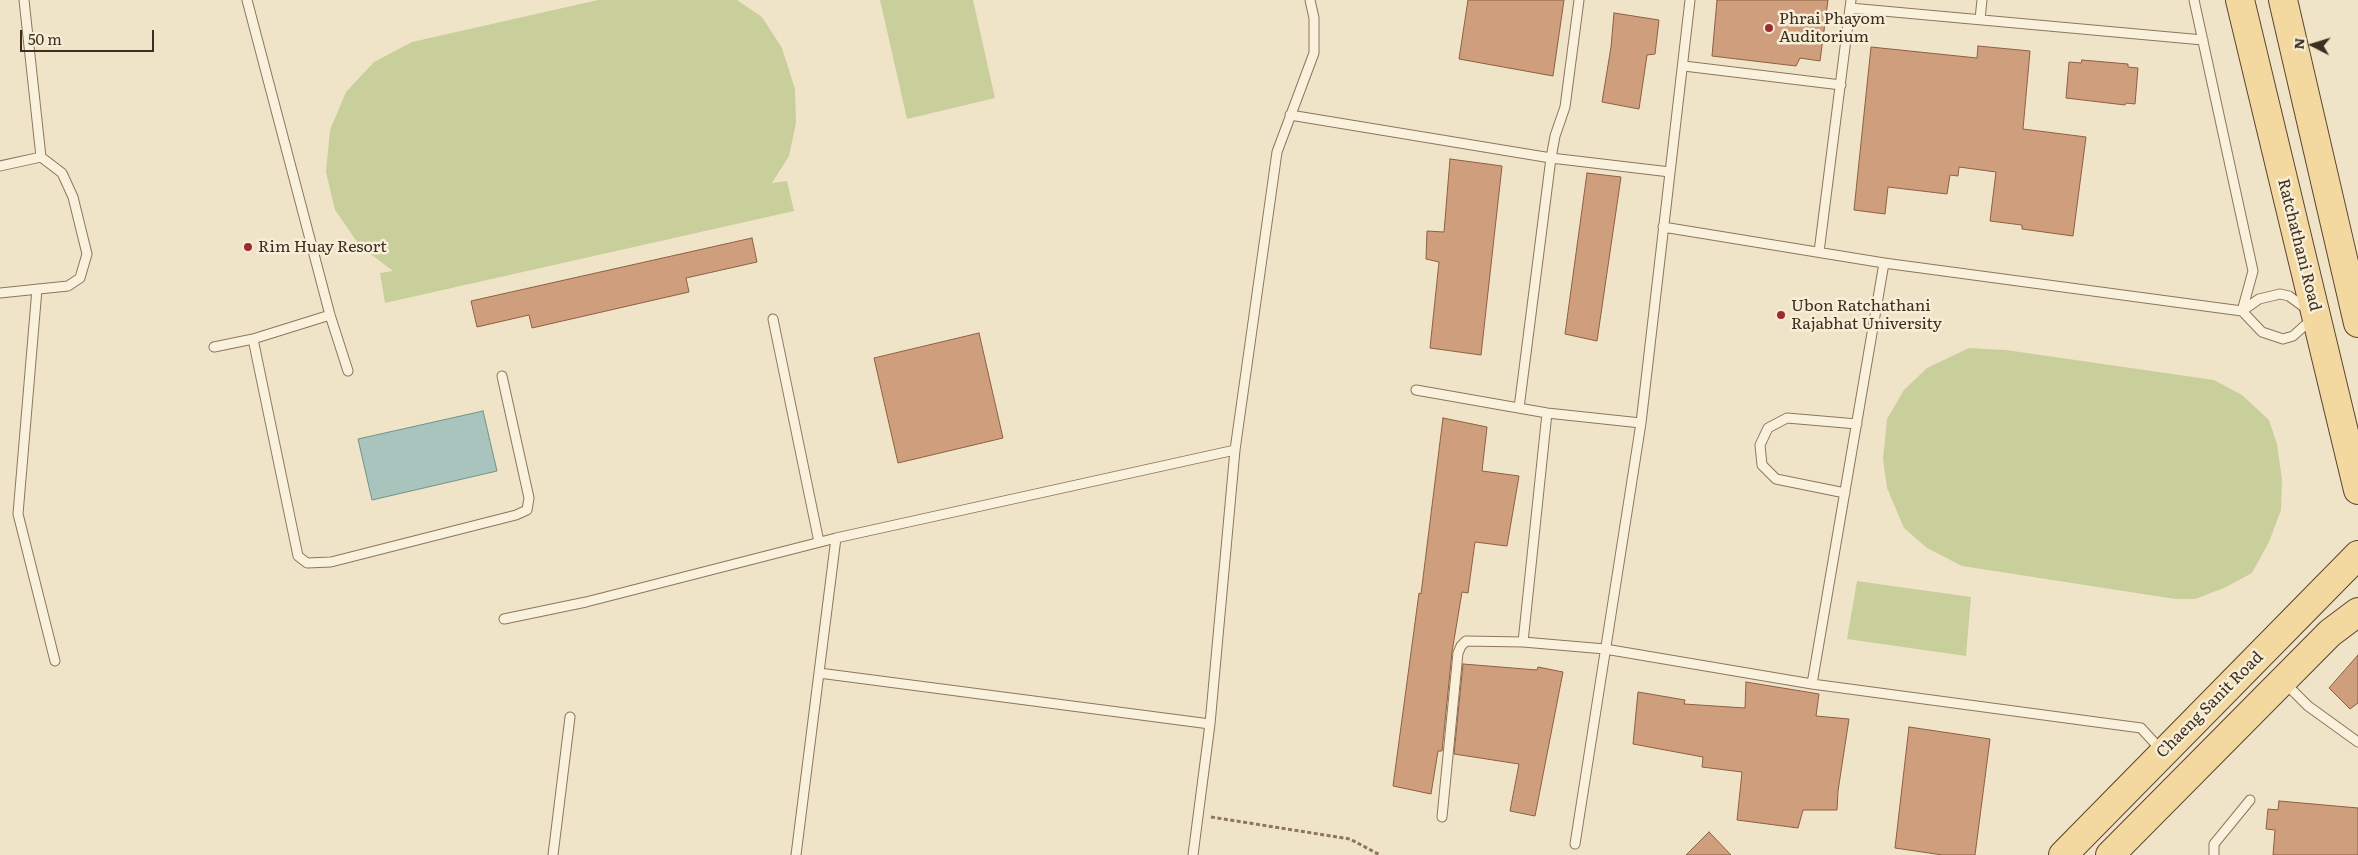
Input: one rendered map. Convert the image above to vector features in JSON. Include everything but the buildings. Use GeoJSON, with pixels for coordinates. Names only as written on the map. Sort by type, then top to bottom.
{"type":"FeatureCollection","features":[{"type":"Feature","properties":{"kind":"main road","name":"Ratchathani Road"},"geometry":{"type":"LineString","coordinates":[[2240,0],[2358,490]]}},
{"type":"Feature","properties":{"kind":"main road"},"geometry":{"type":"LineString","coordinates":[[2287,1],[2357,318],[2316,316]]}},
{"type":"Feature","properties":{"kind":"main road","name":"Chaeng Sanit Road"},"geometry":{"type":"LineString","coordinates":[[2063,855],[2358,555]]}},
{"type":"Feature","properties":{"kind":"main road","name":"Chaeng Sanit Road"},"geometry":{"type":"LineString","coordinates":[[2110,855],[2282,680],[2330,633],[2358,612]]}},
{"type":"Feature","properties":{"kind":"lane"},"geometry":{"type":"LineString","coordinates":[[0,293],[68,286],[80,278],[86,254],[69,189],[62,173],[41,157],[24,0]]}},
{"type":"Feature","properties":{"kind":"lane"},"geometry":{"type":"LineString","coordinates":[[247,0],[330,314],[348,371]]}},
{"type":"Feature","properties":{"kind":"lane"},"geometry":{"type":"LineString","coordinates":[[1193,855],[1210,724],[1235,450],[1277,152],[1314,53],[1314,18],[1310,0]]}},
{"type":"Feature","properties":{"kind":"lane"},"geometry":{"type":"LineString","coordinates":[[1519,408],[1551,158],[1555,136],[1565,107],[1579,0]]}},
{"type":"Feature","properties":{"kind":"lane"},"geometry":{"type":"LineString","coordinates":[[1575,844],[1641,423],[1663,227],[1684,66],[1690,0]]}},
{"type":"Feature","properties":{"kind":"lane"},"geometry":{"type":"LineString","coordinates":[[1980,19],[1982,0]]}},
{"type":"Feature","properties":{"kind":"lane"},"geometry":{"type":"LineString","coordinates":[[2194,0],[2253,271],[2242,311]]}},
{"type":"Feature","properties":{"kind":"lane"},"geometry":{"type":"LineString","coordinates":[[1819,252],[1851,4],[1980,19],[2203,40]]}},
{"type":"Feature","properties":{"kind":"lane"},"geometry":{"type":"LineString","coordinates":[[1684,66],[1841,85]]}},
{"type":"Feature","properties":{"kind":"lane"},"geometry":{"type":"LineString","coordinates":[[1290,115],[1551,158],[1670,172]]}},
{"type":"Feature","properties":{"kind":"lane"},"geometry":{"type":"LineString","coordinates":[[0,166],[41,157]]}},
{"type":"Feature","properties":{"kind":"lane"},"geometry":{"type":"LineString","coordinates":[[1663,227],[1884,263],[2242,311],[2262,332],[2283,338],[2293,336],[2316,316],[2289,296],[2280,294],[2259,298],[2242,311]]}},
{"type":"Feature","properties":{"kind":"lane"},"geometry":{"type":"LineString","coordinates":[[1812,684],[1884,263]]}},
{"type":"Feature","properties":{"kind":"lane"},"geometry":{"type":"LineString","coordinates":[[37,289],[18,514],[55,661]]}},
{"type":"Feature","properties":{"kind":"lane"},"geometry":{"type":"LineString","coordinates":[[214,347],[253,339],[330,314]]}},
{"type":"Feature","properties":{"kind":"lane"},"geometry":{"type":"LineString","coordinates":[[773,319],[819,542]]}},
{"type":"Feature","properties":{"kind":"lane"},"geometry":{"type":"LineString","coordinates":[[253,339],[298,556],[307,563],[331,562],[516,515],[527,510],[529,498],[502,376]]}},
{"type":"Feature","properties":{"kind":"lane"},"geometry":{"type":"LineString","coordinates":[[1416,390],[1547,413],[1641,423]]}},
{"type":"Feature","properties":{"kind":"lane"},"geometry":{"type":"LineString","coordinates":[[1523,642],[1547,413]]}},
{"type":"Feature","properties":{"kind":"lane"},"geometry":{"type":"LineString","coordinates":[[1845,493],[1776,479],[1762,465],[1760,445],[1768,428],[1787,418],[1857,424]]}},
{"type":"Feature","properties":{"kind":"lane"},"geometry":{"type":"LineString","coordinates":[[504,619],[586,602],[836,538],[1235,450]]}},
{"type":"Feature","properties":{"kind":"lane"},"geometry":{"type":"LineString","coordinates":[[796,855],[836,538]]}},
{"type":"Feature","properties":{"kind":"lane"},"geometry":{"type":"LineString","coordinates":[[1442,817],[1458,653],[1466,641],[1523,642],[1605,649],[1812,684],[2141,728],[2163,752]]}},
{"type":"Feature","properties":{"kind":"lane"},"geometry":{"type":"LineString","coordinates":[[819,673],[1210,724]]}},
{"type":"Feature","properties":{"kind":"lane"},"geometry":{"type":"LineString","coordinates":[[2282,680],[2308,706],[2358,742]]}},
{"type":"Feature","properties":{"kind":"lane"},"geometry":{"type":"LineString","coordinates":[[553,855],[570,717]]}},
{"type":"Feature","properties":{"kind":"lane"},"geometry":{"type":"LineString","coordinates":[[2214,855],[2214,844],[2250,800]]}},
{"type":"Feature","properties":{"kind":"path"},"geometry":{"type":"LineString","coordinates":[[1199,815],[1350,839],[1380,855]]}},
{"type":"Feature","properties":{"kind":"green space"},"geometry":{"type":"Polygon","coordinates":[[[598,0],[737,0],[762,17],[782,48],[795,89],[796,123],[789,156],[772,183],[787,181],[794,211],[385,303],[380,273],[393,271],[360,246],[335,210],[326,172],[330,130],[346,92],[374,62],[412,42],[598,0]]]}},
{"type":"Feature","properties":{"kind":"green space"},"geometry":{"type":"Polygon","coordinates":[[[880,0],[973,0],[995,98],[907,119],[880,0]]]}},
{"type":"Feature","properties":{"kind":"green space"},"geometry":{"type":"Polygon","coordinates":[[[1969,348],[2006,350],[2214,380],[2242,395],[2269,420],[2277,444],[2282,479],[2281,510],[2269,542],[2252,573],[2224,588],[2195,599],[2175,599],[1962,566],[1927,548],[1904,528],[1887,488],[1883,459],[1887,419],[1904,390],[1927,368],[1969,348]]]}},
{"type":"Feature","properties":{"kind":"green space"},"geometry":{"type":"Polygon","coordinates":[[[1857,581],[1971,597],[1966,656],[1847,639],[1857,581]]]}},
{"type":"Feature","properties":{"kind":"water"},"geometry":{"type":"Polygon","coordinates":[[[483,411],[497,471],[372,500],[358,439],[483,411]]]}},
{"type":"Feature","properties":{"kind":"place","name":"Phrai Phayom Auditorium"},"geometry":{"type":"Point","coordinates":[1769,28]}},
{"type":"Feature","properties":{"kind":"place","name":"Rim Huay Resort"},"geometry":{"type":"Point","coordinates":[248,247]}},
{"type":"Feature","properties":{"kind":"place","name":"Ubon Ratchathani Rajabhat University"},"geometry":{"type":"Point","coordinates":[1781,315]}}]}
